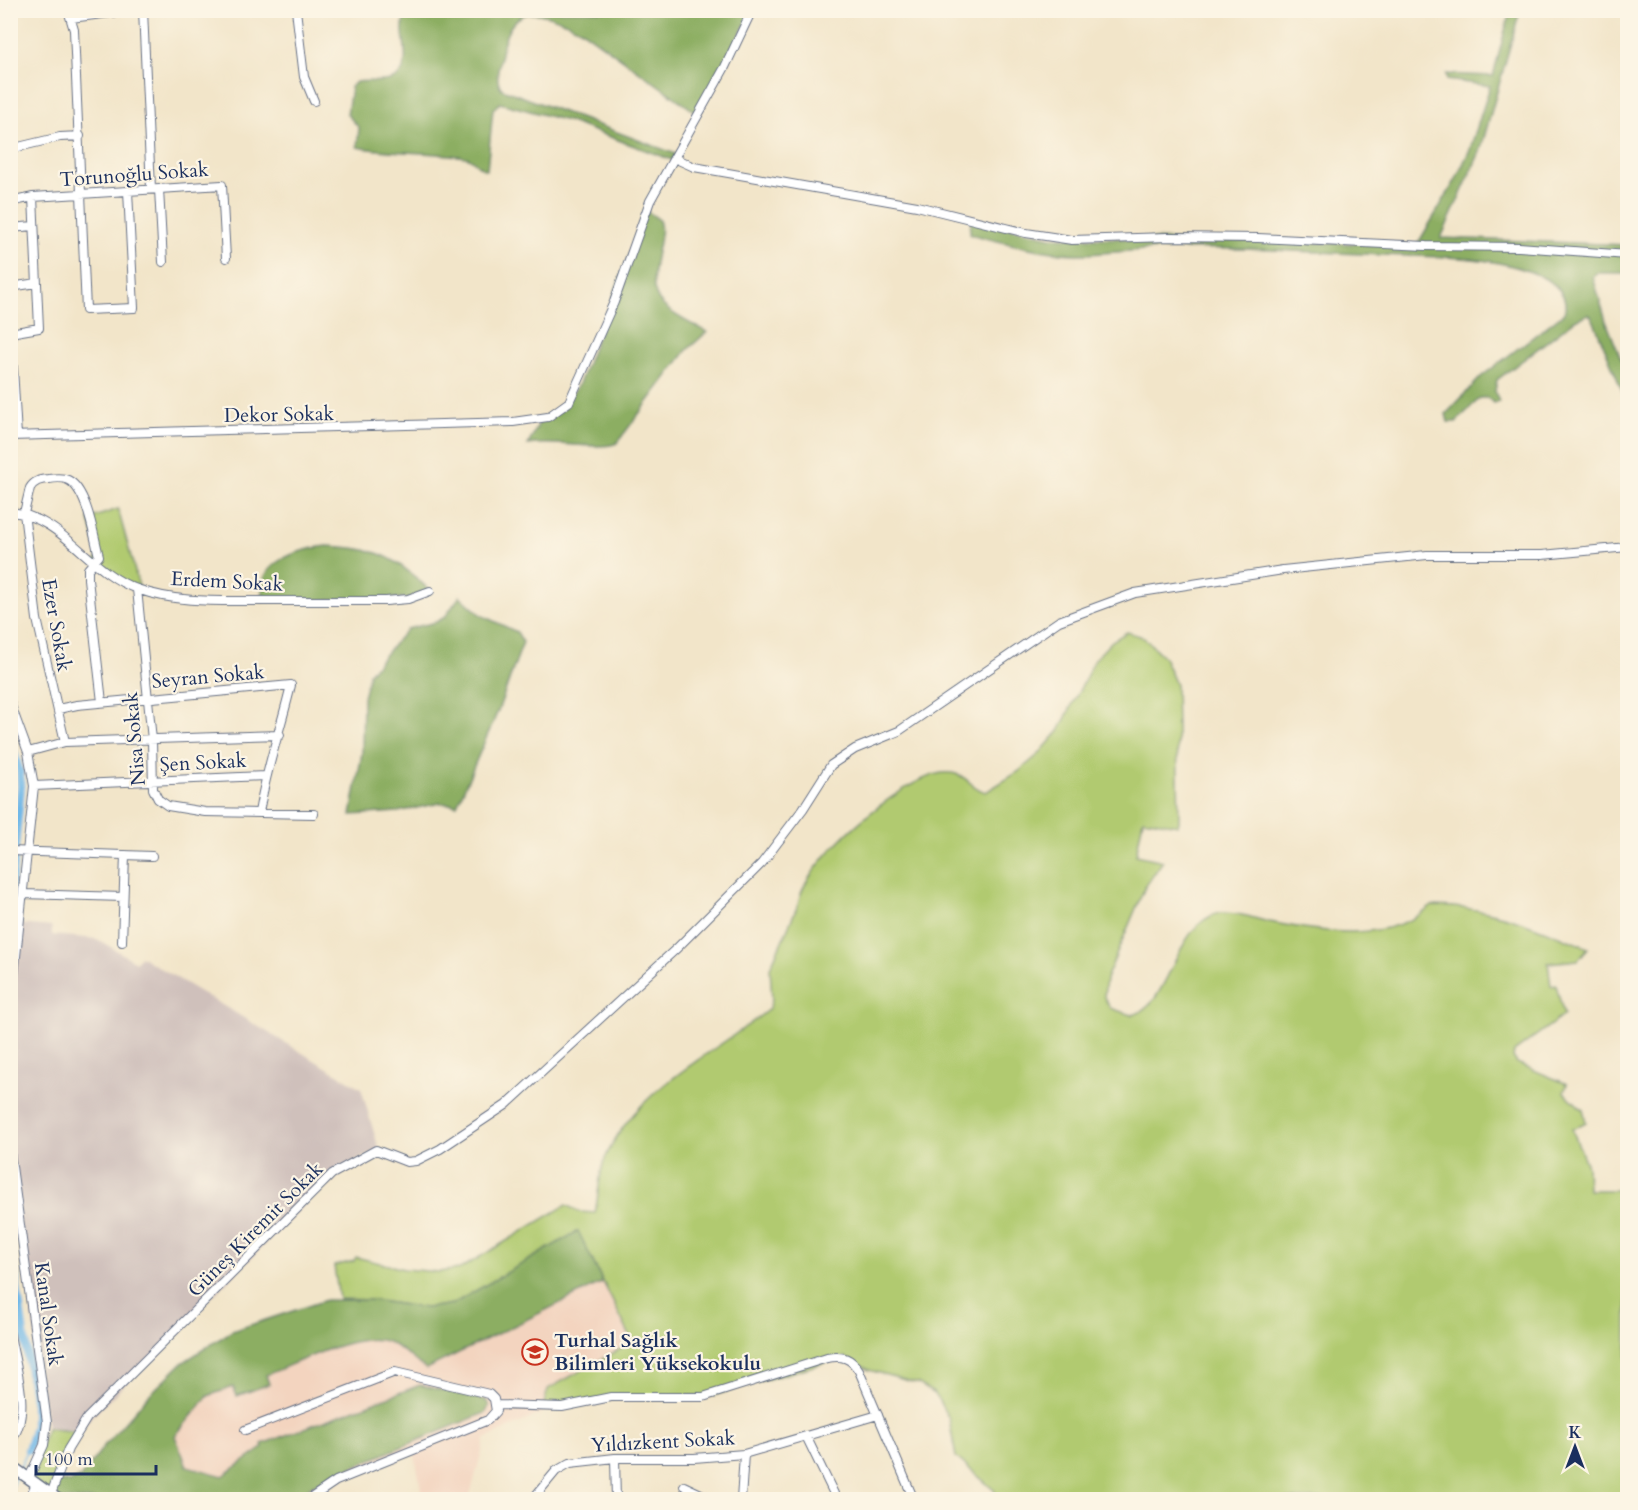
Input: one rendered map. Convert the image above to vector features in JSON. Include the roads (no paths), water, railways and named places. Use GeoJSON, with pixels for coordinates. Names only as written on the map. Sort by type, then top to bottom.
{"type":"FeatureCollection","features":[{"type":"Feature","properties":{"kind":"street"},"geometry":{"type":"LineString","coordinates":[[129,190],[134,308],[86,310],[80,136],[70,14],[134,10]]}},
{"type":"Feature","properties":{"kind":"street"},"geometry":{"type":"LineString","coordinates":[[143,10],[155,189],[163,262]]}},
{"type":"Feature","properties":{"kind":"street"},"geometry":{"type":"LineString","coordinates":[[296,10],[304,76],[314,101]]}},
{"type":"Feature","properties":{"kind":"street"},"geometry":{"type":"LineString","coordinates":[[752,10],[725,67],[674,158],[694,167],[917,206],[1026,232],[1072,240],[1169,237],[1258,238],[1426,246],[1519,247],[1628,255]]}},
{"type":"Feature","properties":{"kind":"street"},"geometry":{"type":"LineString","coordinates":[[10,149],[60,137],[80,136]]}},
{"type":"Feature","properties":{"kind":"street","name":"Dekor Sokak"},"geometry":{"type":"LineString","coordinates":[[14,436],[375,428],[513,422],[548,417],[569,402],[579,384],[615,302],[650,201],[674,158]]}},
{"type":"Feature","properties":{"kind":"street","name":"Torunoğlu Sokak"},"geometry":{"type":"LineString","coordinates":[[10,202],[33,197],[222,184],[226,258]]}},
{"type":"Feature","properties":{"kind":"street"},"geometry":{"type":"LineString","coordinates":[[14,436],[11,333],[39,328],[33,197]]}},
{"type":"Feature","properties":{"kind":"street"},"geometry":{"type":"LineString","coordinates":[[10,228],[34,226]]}},
{"type":"Feature","properties":{"kind":"street"},"geometry":{"type":"LineString","coordinates":[[10,287],[37,282]]}},
{"type":"Feature","properties":{"kind":"street"},"geometry":{"type":"LineString","coordinates":[[24,513],[32,484],[43,479],[68,480],[80,492],[99,556],[88,569],[88,579],[102,702]]}},
{"type":"Feature","properties":{"kind":"street","name":"Erdem Sokak"},"geometry":{"type":"LineString","coordinates":[[10,512],[24,513],[43,521],[93,563],[137,589],[172,598],[205,601],[394,601],[430,591]]}},
{"type":"Feature","properties":{"kind":"street","name":"Ezer Sokak"},"geometry":{"type":"LineString","coordinates":[[24,513],[42,649],[65,742]]}},
{"type":"Feature","properties":{"kind":"street","name":"Güneş Kiremit Sokak"},"geometry":{"type":"LineString","coordinates":[[55,1497],[68,1449],[87,1418],[332,1174],[373,1150],[383,1151],[411,1162],[440,1149],[506,1105],[677,948],[762,863],[803,808],[831,765],[855,748],[899,731],[1059,621],[1135,593],[1283,570],[1427,555],[1542,555],[1628,547]]}},
{"type":"Feature","properties":{"kind":"street","name":"Nisa Sokak"},"geometry":{"type":"LineString","coordinates":[[137,589],[152,740],[153,781],[158,799],[168,806],[205,812],[314,814]]}},
{"type":"Feature","properties":{"kind":"street","name":"Seyran Sokak"},"geometry":{"type":"LineString","coordinates":[[58,709],[102,702],[291,685],[280,735]]}},
{"type":"Feature","properties":{"kind":"street"},"geometry":{"type":"LineString","coordinates":[[10,703],[28,753],[34,786],[10,1013]]}},
{"type":"Feature","properties":{"kind":"street"},"geometry":{"type":"LineString","coordinates":[[28,753],[65,742],[280,735],[265,776],[259,813]]}},
{"type":"Feature","properties":{"kind":"street","name":"Şen Sokak"},"geometry":{"type":"LineString","coordinates":[[34,786],[265,776]]}},
{"type":"Feature","properties":{"kind":"street"},"geometry":{"type":"LineString","coordinates":[[10,851],[152,856]]}},
{"type":"Feature","properties":{"kind":"street"},"geometry":{"type":"LineString","coordinates":[[122,942],[124,855]]}},
{"type":"Feature","properties":{"kind":"street"},"geometry":{"type":"LineString","coordinates":[[23,894],[123,897]]}},
{"type":"Feature","properties":{"kind":"street","name":"Kanal Sokak"},"geometry":{"type":"LineString","coordinates":[[10,1152],[46,1413],[44,1445],[29,1479],[29,1500]]}},
{"type":"Feature","properties":{"kind":"street"},"geometry":{"type":"LineString","coordinates":[[10,1334],[22,1408],[21,1424],[10,1442]]}},
{"type":"Feature","properties":{"kind":"street"},"geometry":{"type":"LineString","coordinates":[[497,1405],[552,1407],[611,1397],[704,1397],[838,1356],[844,1357],[855,1365],[914,1500]]}},
{"type":"Feature","properties":{"kind":"street"},"geometry":{"type":"LineString","coordinates":[[245,1430],[395,1372],[489,1394],[497,1405],[495,1414],[488,1420],[336,1481],[308,1500]]}},
{"type":"Feature","properties":{"kind":"street","name":"Yıldızkent Sokak"},"geometry":{"type":"LineString","coordinates":[[532,1500],[563,1466],[615,1458],[694,1458],[744,1454],[878,1415]]}},
{"type":"Feature","properties":{"kind":"street"},"geometry":{"type":"LineString","coordinates":[[806,1436],[837,1500]]}},
{"type":"Feature","properties":{"kind":"street"},"geometry":{"type":"LineString","coordinates":[[741,1500],[744,1454]]}},
{"type":"Feature","properties":{"kind":"street"},"geometry":{"type":"LineString","coordinates":[[615,1458],[616,1500]]}},
{"type":"Feature","properties":{"kind":"street"},"geometry":{"type":"LineString","coordinates":[[10,1465],[55,1497]]}},
{"type":"Feature","properties":{"kind":"street"},"geometry":{"type":"LineString","coordinates":[[684,1486],[714,1500]]}},
{"type":"Feature","properties":{"kind":"waterway"},"geometry":{"type":"LineString","coordinates":[[10,738],[20,773],[21,787],[10,896]]}},
{"type":"Feature","properties":{"kind":"waterway"},"geometry":{"type":"LineString","coordinates":[[10,1244],[35,1404],[35,1427],[28,1450]]}},
{"type":"Feature","properties":{"kind":"waterway"},"geometry":{"type":"LineString","coordinates":[[20,1467],[28,1450]]}},
{"type":"Feature","properties":{"kind":"waterway"},"geometry":{"type":"LineString","coordinates":[[10,1492],[16,1475]]}},
{"type":"Feature","properties":{"kind":"place","name":"Turhal Sağlık Bilimleri Yüksekokulu"},"geometry":{"type":"Point","coordinates":[535,1352]}}]}
